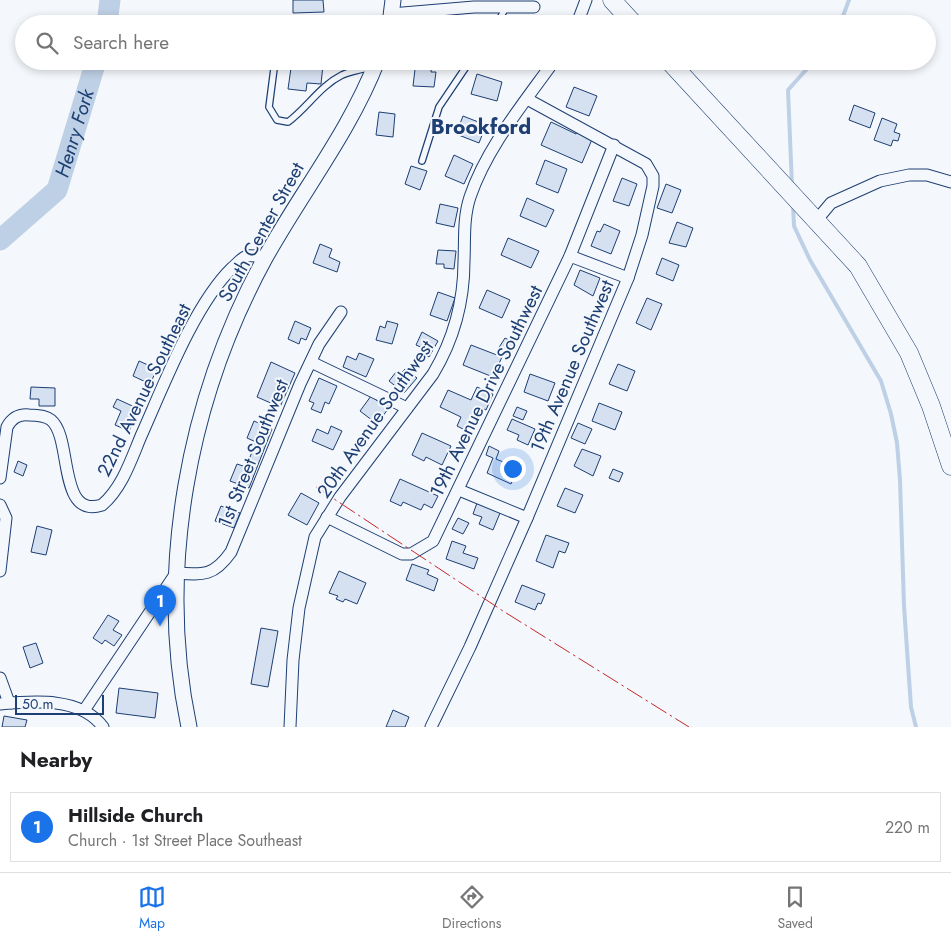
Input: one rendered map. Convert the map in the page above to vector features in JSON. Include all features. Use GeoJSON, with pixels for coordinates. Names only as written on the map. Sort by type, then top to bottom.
{"type":"FeatureCollection","features":[{"type":"Feature","properties":{"kind":"main road"},"geometry":{"type":"LineString","coordinates":[[612,0],[626,15]]}},
{"type":"Feature","properties":{"kind":"main road"},"geometry":{"type":"LineString","coordinates":[[677,70],[815,222],[858,266],[909,353],[951,466]]}},
{"type":"Feature","properties":{"kind":"street"},"geometry":{"type":"LineString","coordinates":[[580,15],[586,0]]}},
{"type":"Feature","properties":{"kind":"street"},"geometry":{"type":"LineString","coordinates":[[391,15],[506,7],[534,7]]}},
{"type":"Feature","properties":{"kind":"street","name":"South Center Street"},"geometry":{"type":"LineString","coordinates":[[189,727],[178,645],[176,572],[184,499],[204,411],[227,341],[266,257],[343,128],[374,70]]}},
{"type":"Feature","properties":{"kind":"street","name":"20th Avenue Southwest"},"geometry":{"type":"LineString","coordinates":[[290,727],[293,660],[299,608],[311,550],[322,523],[446,354],[453,335],[462,289],[465,219],[470,198],[489,158],[548,70]]}},
{"type":"Feature","properties":{"kind":"street","name":"19th Avenue Southwest"},"geometry":{"type":"LineString","coordinates":[[431,727],[470,647],[527,518],[628,278],[653,186],[653,176],[646,164],[527,99]]}},
{"type":"Feature","properties":{"kind":"street","name":"19th Avenue Drive Southwest"},"geometry":{"type":"LineString","coordinates":[[327,517],[402,554],[412,554],[433,540],[459,490],[570,256],[614,146]]}},
{"type":"Feature","properties":{"kind":"street"},"geometry":{"type":"LineString","coordinates":[[815,222],[831,203],[880,181],[909,175],[927,175],[951,182]]}},
{"type":"Feature","properties":{"kind":"street","name":"22nd Avenue Southeast"},"geometry":{"type":"LineString","coordinates":[[0,478],[7,427],[11,419],[19,415],[42,417],[52,421],[60,436],[72,490],[80,502],[89,507],[102,506],[118,487],[132,460],[175,363],[210,295],[222,278],[247,256],[266,257]]}},
{"type":"Feature","properties":{"kind":"street"},"geometry":{"type":"LineString","coordinates":[[570,256],[628,278]]}},
{"type":"Feature","properties":{"kind":"street","name":"1st Street Southwest"},"geometry":{"type":"LineString","coordinates":[[176,572],[202,575],[217,569],[231,552],[288,412],[328,327],[341,312]]}},
{"type":"Feature","properties":{"kind":"street"},"geometry":{"type":"LineString","coordinates":[[311,362],[407,408]]}},
{"type":"Feature","properties":{"kind":"street"},"geometry":{"type":"LineString","coordinates":[[459,490],[527,518]]}},
{"type":"Feature","properties":{"kind":"street"},"geometry":{"type":"LineString","coordinates":[[0,505],[6,518],[0,571]]}},
{"type":"Feature","properties":{"kind":"street"},"geometry":{"type":"LineString","coordinates":[[85,709],[176,572]]}},
{"type":"Feature","properties":{"kind":"street"},"geometry":{"type":"LineString","coordinates":[[0,678],[6,704],[58,704],[85,709],[97,718],[103,727]]}},
{"type":"Feature","properties":{"kind":"lane"},"geometry":{"type":"LineString","coordinates":[[502,15],[506,7]]}},
{"type":"Feature","properties":{"kind":"lane"},"geometry":{"type":"LineString","coordinates":[[274,70],[269,107],[277,120],[288,122],[300,114],[322,90],[342,76],[360,70]]}},
{"type":"Feature","properties":{"kind":"lane"},"geometry":{"type":"LineString","coordinates":[[422,161],[439,107],[464,70]]}},
{"type":"Feature","properties":{"kind":"building"},"geometry":{"type":"Polygon","coordinates":[[[293,0],[323,0],[324,12],[293,13],[293,0]]]}},
{"type":"Feature","properties":{"kind":"building"},"geometry":{"type":"Polygon","coordinates":[[[291,70],[322,70],[321,84],[307,83],[306,91],[288,89],[291,70]]]}},
{"type":"Feature","properties":{"kind":"building"},"geometry":{"type":"Polygon","coordinates":[[[415,70],[431,70],[431,72],[436,72],[434,87],[413,86],[415,70]]]}},
{"type":"Feature","properties":{"kind":"building"},"geometry":{"type":"Polygon","coordinates":[[[477,74],[502,82],[497,101],[471,94],[477,74]]]}},
{"type":"Feature","properties":{"kind":"building"},"geometry":{"type":"Polygon","coordinates":[[[574,87],[597,96],[589,116],[566,107],[574,87]]]}},
{"type":"Feature","properties":{"kind":"building"},"geometry":{"type":"Polygon","coordinates":[[[854,105],[875,113],[870,128],[849,120],[854,105]]]}},
{"type":"Feature","properties":{"kind":"building"},"geometry":{"type":"Polygon","coordinates":[[[379,112],[395,114],[393,137],[376,135],[379,112]]]}},
{"type":"Feature","properties":{"kind":"building"},"geometry":{"type":"Polygon","coordinates":[[[463,116],[486,125],[479,143],[456,134],[463,116]]]}},
{"type":"Feature","properties":{"kind":"building"},"geometry":{"type":"Polygon","coordinates":[[[882,118],[897,124],[894,132],[900,134],[898,141],[893,140],[891,146],[874,140],[882,118]]]}},
{"type":"Feature","properties":{"kind":"building"},"geometry":{"type":"Polygon","coordinates":[[[551,122],[576,134],[578,130],[593,137],[582,163],[541,145],[551,122]]]}},
{"type":"Feature","properties":{"kind":"building"},"geometry":{"type":"Polygon","coordinates":[[[454,155],[473,164],[464,184],[445,176],[454,155]]]}},
{"type":"Feature","properties":{"kind":"building"},"geometry":{"type":"Polygon","coordinates":[[[545,160],[567,169],[558,193],[536,184],[545,160]]]}},
{"type":"Feature","properties":{"kind":"building"},"geometry":{"type":"Polygon","coordinates":[[[411,166],[427,171],[420,190],[405,184],[411,166]]]}},
{"type":"Feature","properties":{"kind":"building"},"geometry":{"type":"Polygon","coordinates":[[[622,178],[637,184],[629,206],[613,201],[622,178]]]}},
{"type":"Feature","properties":{"kind":"building"},"geometry":{"type":"Polygon","coordinates":[[[666,184],[681,190],[672,213],[657,208],[666,184]]]}},
{"type":"Feature","properties":{"kind":"building"},"geometry":{"type":"Polygon","coordinates":[[[527,198],[554,210],[546,227],[520,216],[527,198]]]}},
{"type":"Feature","properties":{"kind":"building"},"geometry":{"type":"Polygon","coordinates":[[[440,204],[458,208],[454,227],[436,223],[440,204]]]}},
{"type":"Feature","properties":{"kind":"building"},"geometry":{"type":"Polygon","coordinates":[[[677,222],[693,228],[686,247],[669,243],[677,222]]]}},
{"type":"Feature","properties":{"kind":"building"},"geometry":{"type":"Polygon","coordinates":[[[604,224],[620,231],[611,254],[591,246],[597,231],[600,232],[604,224]]]}},
{"type":"Feature","properties":{"kind":"building"},"geometry":{"type":"Polygon","coordinates":[[[508,238],[539,251],[531,268],[501,255],[508,238]]]}},
{"type":"Feature","properties":{"kind":"building"},"geometry":{"type":"Polygon","coordinates":[[[320,244],[332,249],[329,257],[340,262],[337,272],[313,263],[320,244]]]}},
{"type":"Feature","properties":{"kind":"building"},"geometry":{"type":"Polygon","coordinates":[[[438,250],[456,251],[454,269],[444,268],[444,264],[436,264],[438,250]]]}},
{"type":"Feature","properties":{"kind":"building"},"geometry":{"type":"Polygon","coordinates":[[[662,258],[679,265],[673,281],[656,274],[662,258]]]}},
{"type":"Feature","properties":{"kind":"building"},"geometry":{"type":"Polygon","coordinates":[[[580,270],[600,278],[593,296],[574,285],[580,270]]]}},
{"type":"Feature","properties":{"kind":"building"},"geometry":{"type":"Polygon","coordinates":[[[487,290],[510,300],[502,318],[479,308],[487,290]]]}},
{"type":"Feature","properties":{"kind":"building"},"geometry":{"type":"Polygon","coordinates":[[[438,292],[455,298],[447,321],[430,315],[438,292]]]}},
{"type":"Feature","properties":{"kind":"building"},"geometry":{"type":"Polygon","coordinates":[[[647,298],[662,304],[651,330],[636,323],[647,298]]]}},
{"type":"Feature","properties":{"kind":"building"},"geometry":{"type":"Polygon","coordinates":[[[295,321],[311,328],[306,340],[301,338],[299,344],[288,339],[295,321]]]}},
{"type":"Feature","properties":{"kind":"building"},"geometry":{"type":"Polygon","coordinates":[[[387,321],[398,324],[392,344],[376,340],[380,326],[385,328],[387,321]]]}},
{"type":"Feature","properties":{"kind":"building"},"geometry":{"type":"Polygon","coordinates":[[[422,332],[438,341],[429,357],[421,352],[423,348],[416,345],[422,332]]]}},
{"type":"Feature","properties":{"kind":"building"},"geometry":{"type":"Polygon","coordinates":[[[505,338],[516,344],[509,356],[498,349],[505,338]]]}},
{"type":"Feature","properties":{"kind":"building"},"geometry":{"type":"Polygon","coordinates":[[[471,345],[502,357],[493,377],[463,365],[471,345]]]}},
{"type":"Feature","properties":{"kind":"building"},"geometry":{"type":"Polygon","coordinates":[[[359,353],[374,359],[366,377],[343,367],[347,356],[356,360],[359,353]]]}},
{"type":"Feature","properties":{"kind":"building"},"geometry":{"type":"Polygon","coordinates":[[[139,361],[157,369],[150,384],[133,376],[139,361]]]}},
{"type":"Feature","properties":{"kind":"building"},"geometry":{"type":"Polygon","coordinates":[[[271,362],[295,373],[280,407],[257,397],[271,362]]]}},
{"type":"Feature","properties":{"kind":"building"},"geometry":{"type":"Polygon","coordinates":[[[618,364],[635,371],[627,391],[609,384],[618,364]]]}},
{"type":"Feature","properties":{"kind":"building"},"geometry":{"type":"Polygon","coordinates":[[[405,369],[417,378],[404,393],[389,381],[396,372],[400,375],[405,369]]]}},
{"type":"Feature","properties":{"kind":"building"},"geometry":{"type":"Polygon","coordinates":[[[530,374],[555,383],[548,401],[524,392],[530,374]]]}},
{"type":"Feature","properties":{"kind":"building"},"geometry":{"type":"Polygon","coordinates":[[[319,378],[337,386],[329,404],[325,402],[321,413],[311,409],[314,403],[309,401],[319,378]]]}},
{"type":"Feature","properties":{"kind":"building"},"geometry":{"type":"Polygon","coordinates":[[[31,387],[55,388],[55,406],[39,406],[39,399],[30,399],[31,387]]]}},
{"type":"Feature","properties":{"kind":"building"},"geometry":{"type":"Polygon","coordinates":[[[477,387],[493,394],[486,410],[478,406],[467,431],[457,426],[461,417],[440,407],[448,390],[471,400],[477,387]]]}},
{"type":"Feature","properties":{"kind":"building"},"geometry":{"type":"Polygon","coordinates":[[[371,396],[388,409],[377,424],[360,411],[371,396]]]}},
{"type":"Feature","properties":{"kind":"building"},"geometry":{"type":"Polygon","coordinates":[[[117,399],[139,409],[129,431],[115,425],[121,411],[113,407],[117,399]]]}},
{"type":"Feature","properties":{"kind":"building"},"geometry":{"type":"Polygon","coordinates":[[[599,403],[622,412],[615,430],[592,421],[599,403]]]}},
{"type":"Feature","properties":{"kind":"building"},"geometry":{"type":"Polygon","coordinates":[[[517,407],[527,411],[523,420],[513,416],[517,407]]]}},
{"type":"Feature","properties":{"kind":"building"},"geometry":{"type":"Polygon","coordinates":[[[512,419],[535,429],[528,445],[517,440],[519,435],[507,430],[512,419]]]}},
{"type":"Feature","properties":{"kind":"building"},"geometry":{"type":"Polygon","coordinates":[[[254,421],[272,429],[249,488],[230,481],[237,464],[246,467],[256,442],[247,438],[254,421]]]}},
{"type":"Feature","properties":{"kind":"building"},"geometry":{"type":"Polygon","coordinates":[[[578,423],[592,429],[585,444],[571,438],[578,423]]]}},
{"type":"Feature","properties":{"kind":"building"},"geometry":{"type":"Polygon","coordinates":[[[331,426],[342,431],[333,450],[312,441],[317,429],[328,434],[331,426]]]}},
{"type":"Feature","properties":{"kind":"building"},"geometry":{"type":"Polygon","coordinates":[[[422,433],[451,446],[442,465],[426,457],[424,461],[412,455],[422,433]]]}},
{"type":"Feature","properties":{"kind":"building"},"geometry":{"type":"Polygon","coordinates":[[[489,446],[499,451],[496,459],[518,468],[511,484],[487,473],[493,458],[486,455],[489,446]]]}},
{"type":"Feature","properties":{"kind":"building"},"geometry":{"type":"Polygon","coordinates":[[[582,449],[601,456],[593,476],[574,466],[582,449]]]}},
{"type":"Feature","properties":{"kind":"building"},"geometry":{"type":"Polygon","coordinates":[[[18,461],[27,465],[23,476],[14,472],[18,461]]]}},
{"type":"Feature","properties":{"kind":"building"},"geometry":{"type":"Polygon","coordinates":[[[613,469],[623,473],[619,482],[609,478],[613,469]]]}},
{"type":"Feature","properties":{"kind":"building"},"geometry":{"type":"Polygon","coordinates":[[[400,479],[438,496],[432,508],[424,504],[421,510],[403,502],[401,506],[390,501],[400,479]]]}},
{"type":"Feature","properties":{"kind":"building"},"geometry":{"type":"Polygon","coordinates":[[[565,488],[583,495],[575,513],[557,506],[565,488]]]}},
{"type":"Feature","properties":{"kind":"building"},"geometry":{"type":"Polygon","coordinates":[[[301,493],[319,503],[307,525],[288,515],[301,493]]]}},
{"type":"Feature","properties":{"kind":"building"},"geometry":{"type":"Polygon","coordinates":[[[477,503],[500,513],[493,530],[479,524],[482,517],[473,514],[477,503]]]}},
{"type":"Feature","properties":{"kind":"building"},"geometry":{"type":"Polygon","coordinates":[[[221,506],[240,513],[234,528],[215,521],[221,506]]]}},
{"type":"Feature","properties":{"kind":"building"},"geometry":{"type":"Polygon","coordinates":[[[458,518],[469,523],[463,534],[452,529],[458,518]]]}},
{"type":"Feature","properties":{"kind":"building"},"geometry":{"type":"Polygon","coordinates":[[[37,526],[52,530],[46,555],[31,552],[37,526]]]}},
{"type":"Feature","properties":{"kind":"building"},"geometry":{"type":"Polygon","coordinates":[[[546,535],[569,543],[565,553],[559,551],[553,568],[536,561],[546,535]]]}},
{"type":"Feature","properties":{"kind":"building"},"geometry":{"type":"Polygon","coordinates":[[[452,541],[466,546],[463,553],[478,558],[474,569],[446,559],[452,541]]]}},
{"type":"Feature","properties":{"kind":"building"},"geometry":{"type":"Polygon","coordinates":[[[412,564],[429,570],[427,574],[438,579],[434,591],[406,580],[412,564]]]}},
{"type":"Feature","properties":{"kind":"building"},"geometry":{"type":"Polygon","coordinates":[[[339,571],[366,583],[357,604],[345,599],[343,602],[336,599],[338,596],[329,593],[339,571]]]}},
{"type":"Feature","properties":{"kind":"building"},"geometry":{"type":"Polygon","coordinates":[[[522,585],[545,594],[541,604],[538,603],[535,610],[515,602],[522,585]]]}},
{"type":"Feature","properties":{"kind":"building"},"geometry":{"type":"Polygon","coordinates":[[[108,615],[119,621],[113,630],[122,635],[114,646],[105,640],[102,644],[93,638],[108,615]]]}},
{"type":"Feature","properties":{"kind":"building"},"geometry":{"type":"Polygon","coordinates":[[[261,628],[278,631],[268,687],[251,684],[261,628]]]}},
{"type":"Feature","properties":{"kind":"building"},"geometry":{"type":"Polygon","coordinates":[[[36,643],[43,663],[30,668],[23,647],[36,643]]]}},
{"type":"Feature","properties":{"kind":"building"},"geometry":{"type":"Polygon","coordinates":[[[119,688],[158,693],[155,718],[116,713],[119,688]]]}},
{"type":"Feature","properties":{"kind":"building"},"geometry":{"type":"Polygon","coordinates":[[[393,710],[409,717],[405,727],[386,727],[393,710]]]}},
{"type":"Feature","properties":{"kind":"building"},"geometry":{"type":"Polygon","coordinates":[[[4,716],[27,720],[25,727],[2,727],[4,716]]]}},
{"type":"Feature","properties":{"kind":"waterway","name":"Henry Fork"},"geometry":{"type":"LineString","coordinates":[[108,15],[110,0]]}},
{"type":"Feature","properties":{"kind":"waterway"},"geometry":{"type":"LineString","coordinates":[[843,15],[849,0]]}},
{"type":"Feature","properties":{"kind":"waterway","name":"Henry Fork"},"geometry":{"type":"LineString","coordinates":[[0,240],[57,190],[93,70]]}},
{"type":"Feature","properties":{"kind":"waterway"},"geometry":{"type":"LineString","coordinates":[[792,186],[788,90],[806,70]]}},
{"type":"Feature","properties":{"kind":"waterway"},"geometry":{"type":"LineString","coordinates":[[793,205],[794,226],[810,260],[881,381],[891,414],[897,443],[900,480],[904,606],[911,707],[916,727]]}},
{"type":"Feature","properties":{"kind":"power"},"geometry":{"type":"LineString","coordinates":[[316,487],[503,611],[689,727]]}},
{"type":"Feature","properties":{"kind":"place","name":"Hillside Church"},"geometry":{"type":"Point","coordinates":[160,626]}},
{"type":"Feature","properties":{"kind":"district","name":"Brookford"},"geometry":{"type":"Point","coordinates":[481,127]}}]}
